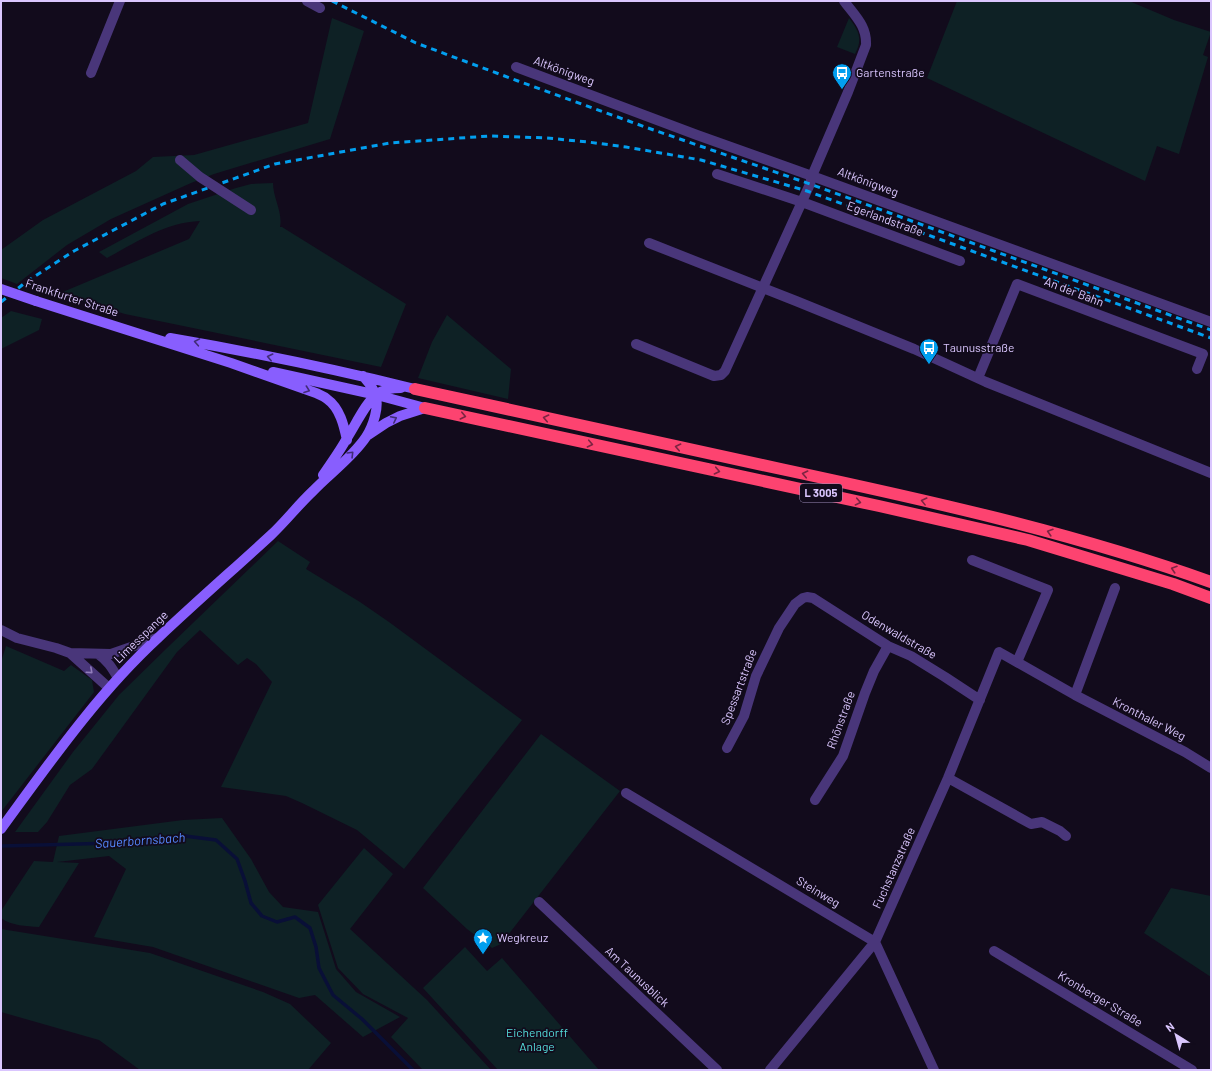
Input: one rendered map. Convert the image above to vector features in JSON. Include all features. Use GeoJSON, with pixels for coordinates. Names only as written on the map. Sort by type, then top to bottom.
{"type":"FeatureCollection","features":[{"type":"Feature","properties":{"kind":"highway","name":"L 3005"},"geometry":{"type":"LineString","coordinates":[[415,389],[884,491],[1040,529],[1175,569],[1211,582]]}},
{"type":"Feature","properties":{"kind":"highway","name":"L 3005"},"geometry":{"type":"LineString","coordinates":[[425,408],[880,506],[1028,540],[1173,584],[1211,598]]}},
{"type":"Feature","properties":{"kind":"main road","name":"Frankfurter Straße"},"geometry":{"type":"LineString","coordinates":[[1,289],[134,332]]}},
{"type":"Feature","properties":{"kind":"main road","name":"L 3005"},"geometry":{"type":"LineString","coordinates":[[134,332],[231,363],[376,395],[425,408]]}},
{"type":"Feature","properties":{"kind":"main road","name":"L 3005"},"geometry":{"type":"LineString","coordinates":[[134,332],[236,349],[363,376],[415,389]]}},
{"type":"Feature","properties":{"kind":"main road"},"geometry":{"type":"LineString","coordinates":[[231,363],[316,393],[326,398],[332,403],[344,425],[346,440]]}},
{"type":"Feature","properties":{"kind":"main road"},"geometry":{"type":"LineString","coordinates":[[363,376],[376,395],[376,414],[366,437]]}},
{"type":"Feature","properties":{"kind":"main road"},"geometry":{"type":"LineString","coordinates":[[312,491],[365,409],[376,395],[384,390],[394,388],[415,389]]}},
{"type":"Feature","properties":{"kind":"main road"},"geometry":{"type":"LineString","coordinates":[[312,491],[354,451],[366,437],[386,422],[425,408]]}},
{"type":"Feature","properties":{"kind":"main road","name":"Limesspange"},"geometry":{"type":"LineString","coordinates":[[1,829],[50,762],[118,678],[158,638],[272,534],[312,491]]}},
{"type":"Feature","properties":{"kind":"street"},"geometry":{"type":"LineString","coordinates":[[91,73],[120,1]]}},
{"type":"Feature","properties":{"kind":"street"},"geometry":{"type":"LineString","coordinates":[[307,1],[320,8]]}},
{"type":"Feature","properties":{"kind":"street"},"geometry":{"type":"LineString","coordinates":[[636,344],[714,376],[721,375],[725,372],[810,184],[866,45],[866,37],[863,26],[844,1]]}},
{"type":"Feature","properties":{"kind":"street","name":"Altkönigweg"},"geometry":{"type":"LineString","coordinates":[[516,67],[1211,322]]}},
{"type":"Feature","properties":{"kind":"street"},"geometry":{"type":"LineString","coordinates":[[180,160],[200,177],[251,210]]}},
{"type":"Feature","properties":{"kind":"street"},"geometry":{"type":"LineString","coordinates":[[717,174],[802,202]]}},
{"type":"Feature","properties":{"kind":"street","name":"Egerlandstraße"},"geometry":{"type":"LineString","coordinates":[[802,202],[960,260]]}},
{"type":"Feature","properties":{"kind":"street"},"geometry":{"type":"LineString","coordinates":[[649,243],[914,349],[978,378],[1211,473]]}},
{"type":"Feature","properties":{"kind":"street","name":"An der Bahn"},"geometry":{"type":"LineString","coordinates":[[978,378],[1017,284],[1203,354],[1197,369]]}},
{"type":"Feature","properties":{"kind":"street"},"geometry":{"type":"LineString","coordinates":[[972,560],[1048,590],[1017,662]]}},
{"type":"Feature","properties":{"kind":"street"},"geometry":{"type":"LineString","coordinates":[[1075,695],[1115,588]]}},
{"type":"Feature","properties":{"kind":"street","name":"Odenwaldstraße"},"geometry":{"type":"LineString","coordinates":[[803,598],[813,598],[888,646],[911,656],[945,676],[980,700]]}},
{"type":"Feature","properties":{"kind":"street","name":"Spessartstraße"},"geometry":{"type":"LineString","coordinates":[[727,748],[744,716],[756,676],[766,652],[779,628],[795,604],[803,598]]}},
{"type":"Feature","properties":{"kind":"street"},"geometry":{"type":"LineString","coordinates":[[1,630],[17,638],[56,648],[70,654],[109,688]]}},
{"type":"Feature","properties":{"kind":"street"},"geometry":{"type":"LineString","coordinates":[[70,654],[111,654],[158,638]]}},
{"type":"Feature","properties":{"kind":"street","name":"Rhönstraße"},"geometry":{"type":"LineString","coordinates":[[815,800],[843,756],[865,693],[874,671],[888,646]]}},
{"type":"Feature","properties":{"kind":"street","name":"Kronthaler Weg"},"geometry":{"type":"LineString","coordinates":[[999,652],[1075,695],[1185,752],[1211,768]]}},
{"type":"Feature","properties":{"kind":"street","name":"Fuchstanzstraße"},"geometry":{"type":"LineString","coordinates":[[770,1070],[875,942],[948,778],[999,652]]}},
{"type":"Feature","properties":{"kind":"street"},"geometry":{"type":"LineString","coordinates":[[98,654],[106,659],[118,678]]}},
{"type":"Feature","properties":{"kind":"street"},"geometry":{"type":"LineString","coordinates":[[948,778],[1031,824],[1042,822],[1060,831],[1066,836]]}},
{"type":"Feature","properties":{"kind":"street","name":"Steinweg"},"geometry":{"type":"LineString","coordinates":[[626,793],[875,942]]}},
{"type":"Feature","properties":{"kind":"street","name":"Am Taunusblick"},"geometry":{"type":"LineString","coordinates":[[539,902],[717,1070]]}},
{"type":"Feature","properties":{"kind":"street"},"geometry":{"type":"LineString","coordinates":[[875,942],[934,1070]]}},
{"type":"Feature","properties":{"kind":"street","name":"Kronberger Straße"},"geometry":{"type":"LineString","coordinates":[[994,951],[1192,1070]]}},
{"type":"Feature","properties":{"kind":"green space"},"geometry":{"type":"Polygon","coordinates":[[[957,1],[1129,1],[1174,20],[1211,32],[1203,55],[1208,57],[1179,154],[1157,146],[1145,181],[927,78],[957,1]]]}},
{"type":"Feature","properties":{"kind":"green space"},"geometry":{"type":"Polygon","coordinates":[[[332,18],[364,31],[330,139],[214,174],[191,183],[111,219],[67,245],[17,284],[1,278],[1,250],[43,220],[136,171],[153,157],[194,155],[308,123],[332,18]]]}},
{"type":"Feature","properties":{"kind":"green space"},"geometry":{"type":"Polygon","coordinates":[[[849,18],[859,35],[859,44],[855,54],[837,47],[849,18]]]}},
{"type":"Feature","properties":{"kind":"green space"},"geometry":{"type":"Polygon","coordinates":[[[273,183],[273,189],[281,221],[280,227],[406,304],[381,367],[125,314],[58,294],[189,239],[200,221],[187,222],[163,229],[107,258],[99,252],[188,204],[251,184],[273,183]]]}},
{"type":"Feature","properties":{"kind":"green space"},"geometry":{"type":"Polygon","coordinates":[[[11,311],[42,319],[39,330],[1,349],[1,318],[11,311]]]}},
{"type":"Feature","properties":{"kind":"green space"},"geometry":{"type":"Polygon","coordinates":[[[447,315],[511,369],[508,399],[418,378],[432,342],[447,315]]]}},
{"type":"Feature","properties":{"kind":"green space"},"geometry":{"type":"Polygon","coordinates":[[[278,541],[310,562],[306,569],[360,602],[389,622],[522,720],[404,869],[357,830],[302,803],[286,796],[221,787],[272,682],[256,664],[247,658],[238,665],[200,630],[177,652],[92,769],[70,785],[47,822],[38,832],[15,832],[73,752],[119,695],[278,541]]]}},
{"type":"Feature","properties":{"kind":"green space"},"geometry":{"type":"Polygon","coordinates":[[[6,646],[64,671],[71,665],[92,680],[94,692],[1,812],[1,662],[6,646]]]}},
{"type":"Feature","properties":{"kind":"green space"},"geometry":{"type":"Polygon","coordinates":[[[541,734],[620,791],[501,944],[492,948],[467,929],[423,888],[541,734]]]}},
{"type":"Feature","properties":{"kind":"green space"},"geometry":{"type":"Polygon","coordinates":[[[222,818],[251,859],[269,892],[283,907],[318,912],[336,969],[356,992],[400,1017],[363,1037],[315,995],[299,998],[153,947],[94,937],[126,869],[109,856],[57,862],[79,863],[39,927],[14,924],[1,918],[1,911],[34,861],[53,862],[59,836],[183,820],[222,818]]]}},
{"type":"Feature","properties":{"kind":"green space"},"geometry":{"type":"Polygon","coordinates":[[[364,848],[393,874],[350,929],[427,1000],[491,1070],[423,1070],[391,1037],[408,1018],[363,994],[338,968],[318,905],[364,848]]]}},
{"type":"Feature","properties":{"kind":"green space"},"geometry":{"type":"Polygon","coordinates":[[[1171,888],[1211,896],[1211,977],[1144,933],[1171,888]]]}},
{"type":"Feature","properties":{"kind":"green space"},"geometry":{"type":"Polygon","coordinates":[[[1,929],[150,953],[263,992],[290,1004],[331,1043],[308,1070],[140,1070],[99,1040],[1,1012],[1,929]]]}},
{"type":"Feature","properties":{"kind":"green space","name":"Eichendorff Anlage"},"geometry":{"type":"Polygon","coordinates":[[[465,947],[487,971],[502,958],[599,1070],[498,1070],[423,988],[465,947]]]}},
{"type":"Feature","properties":{"kind":"waterway","name":"Sauerbornsbach"},"geometry":{"type":"LineString","coordinates":[[1,846],[116,843],[185,836],[216,840],[237,859],[251,903],[262,916],[277,922],[295,917],[310,928],[316,947],[319,968],[333,995],[362,1019],[413,1070]]}},
{"type":"Feature","properties":{"kind":"railway"},"geometry":{"type":"LineString","coordinates":[[332,1],[416,43],[1211,330]]}},
{"type":"Feature","properties":{"kind":"railway"},"geometry":{"type":"LineString","coordinates":[[1,302],[26,282],[74,251],[163,204],[275,164],[390,143],[489,136],[547,138],[588,142],[701,160],[807,191],[1211,338]]}},
{"type":"Feature","properties":{"kind":"place","name":"Gartenstraße"},"geometry":{"type":"Point","coordinates":[842,90]}},
{"type":"Feature","properties":{"kind":"place","name":"Taunusstraße"},"geometry":{"type":"Point","coordinates":[929,365]}},
{"type":"Feature","properties":{"kind":"place","name":"Wegkreuz"},"geometry":{"type":"Point","coordinates":[483,955]}}]}
